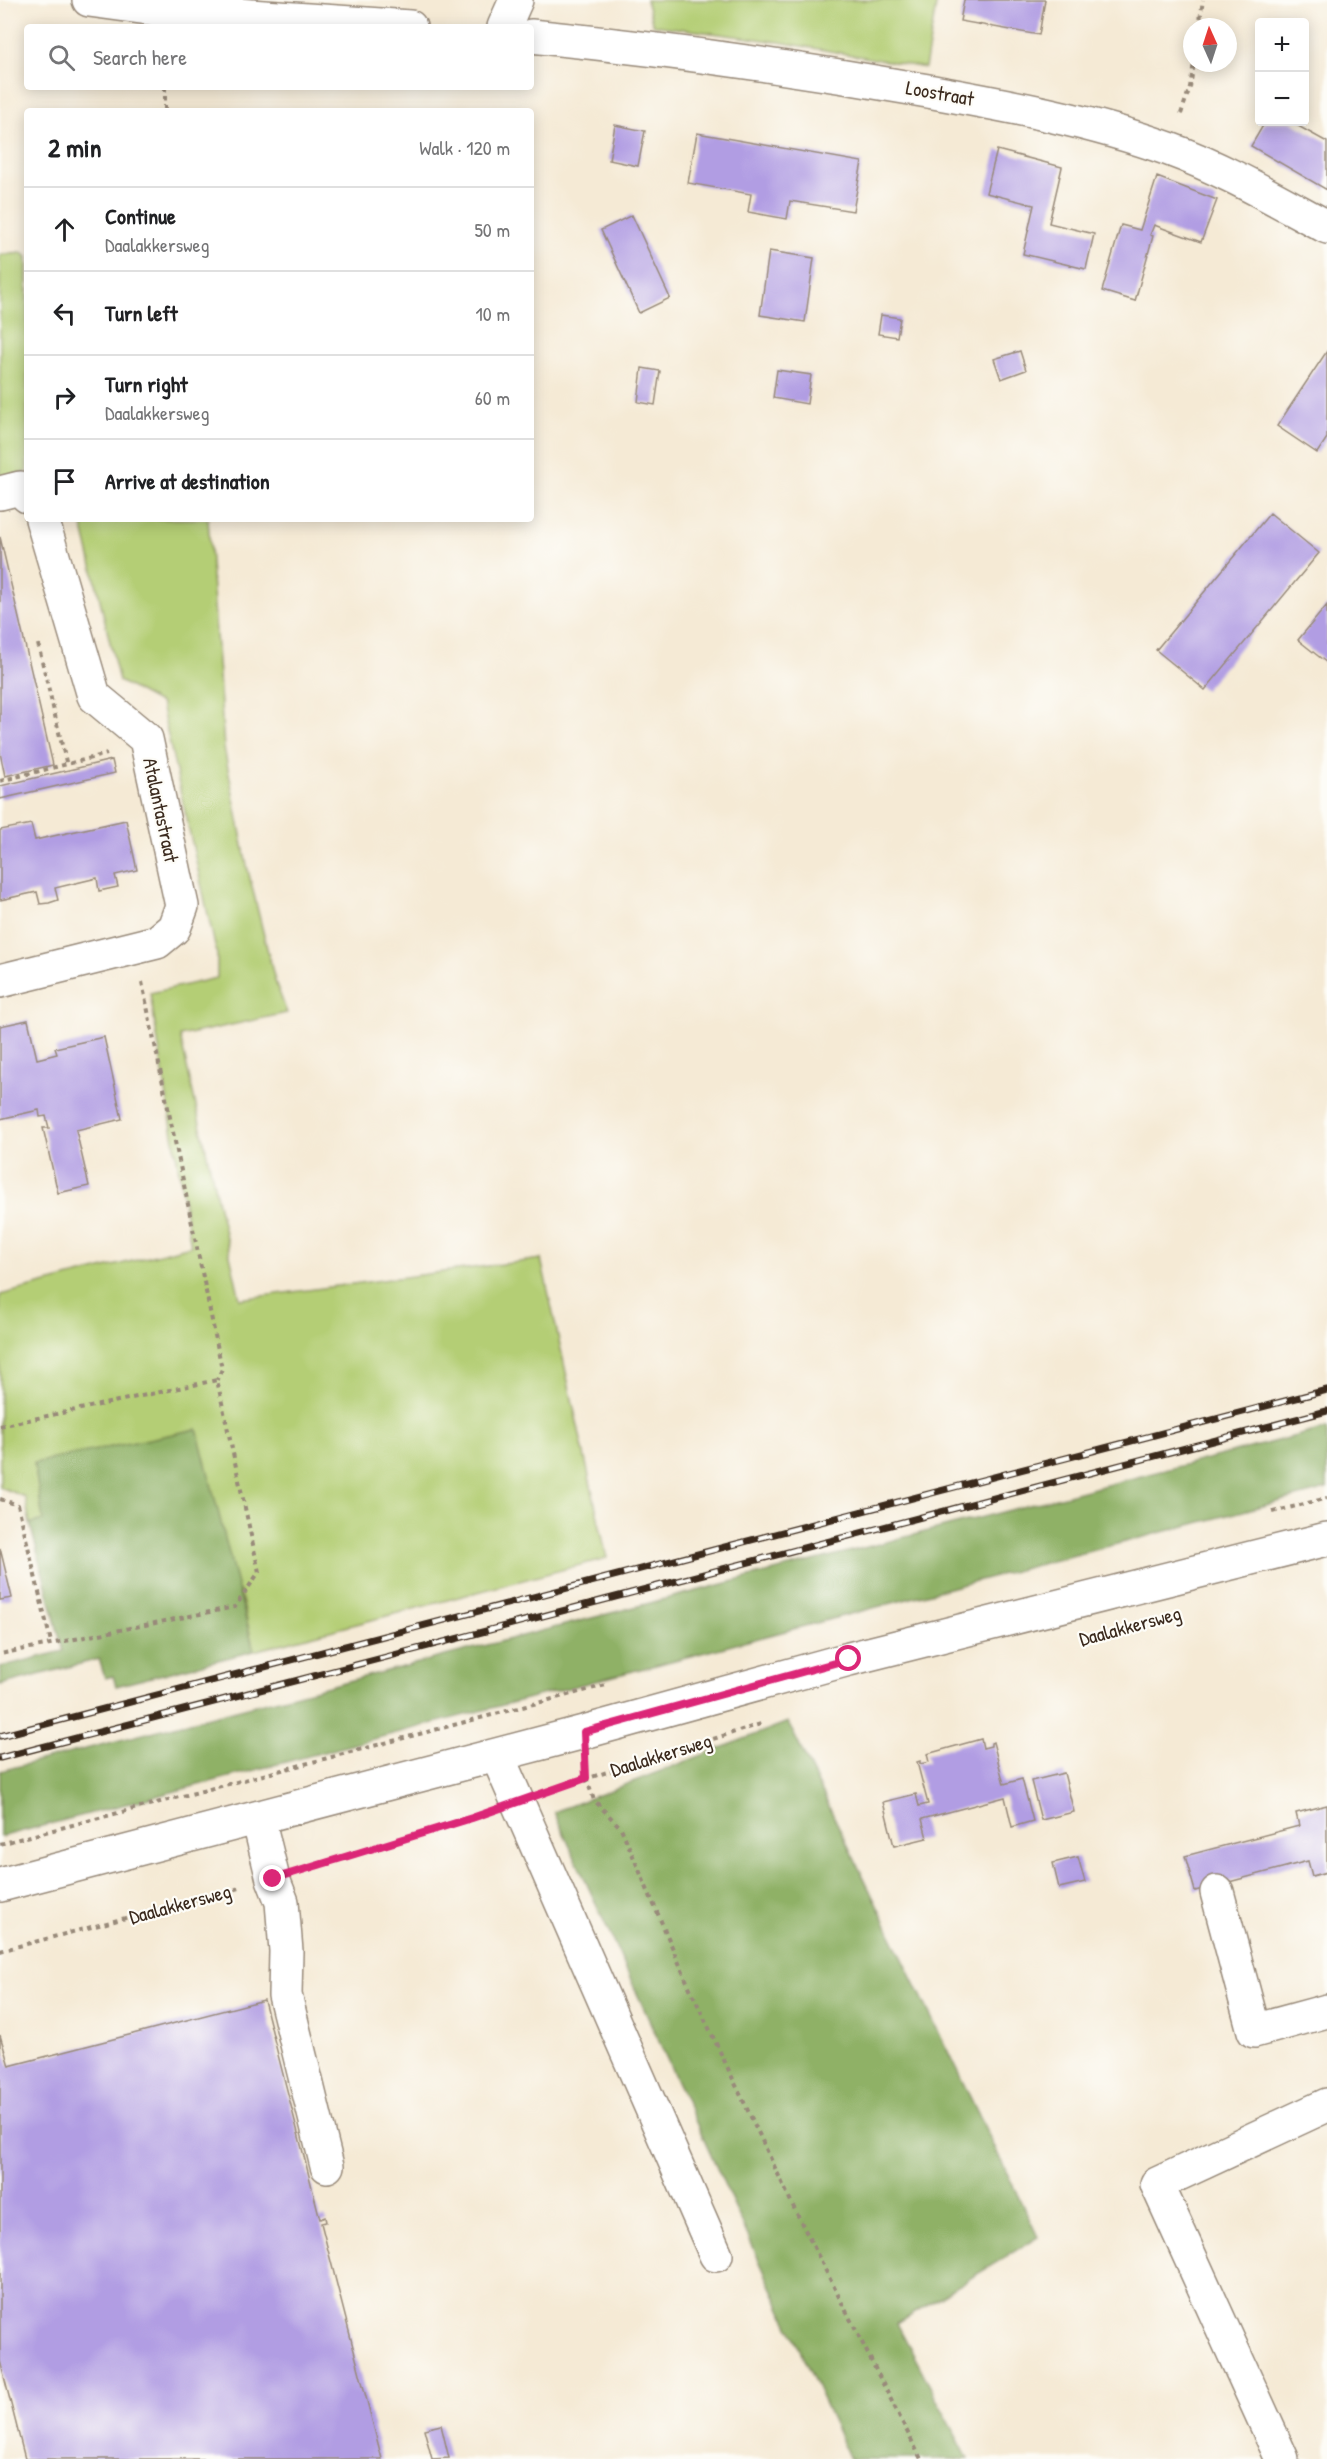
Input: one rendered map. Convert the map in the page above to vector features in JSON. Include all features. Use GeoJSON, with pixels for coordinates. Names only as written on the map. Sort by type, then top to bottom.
{"type":"FeatureCollection","features":[{"type":"Feature","properties":{"kind":"street"},"geometry":{"type":"LineString","coordinates":[[89,0],[163,10],[366,24]]}},
{"type":"Feature","properties":{"kind":"street"},"geometry":{"type":"LineString","coordinates":[[505,24],[516,0]]}},
{"type":"Feature","properties":{"kind":"street","name":"Loostraat"},"geometry":{"type":"LineString","coordinates":[[534,36],[742,60],[1012,106],[1103,128],[1169,149],[1248,183],[1327,227]]}},
{"type":"Feature","properties":{"kind":"street"},"geometry":{"type":"LineString","coordinates":[[0,493],[20,488],[24,493]]}},
{"type":"Feature","properties":{"kind":"street","name":"Atalantastraat"},"geometry":{"type":"LineString","coordinates":[[43,522],[94,696],[146,739],[182,906],[174,928],[146,945]]}},
{"type":"Feature","properties":{"kind":"street"},"geometry":{"type":"LineString","coordinates":[[0,981],[146,945]]}},
{"type":"Feature","properties":{"kind":"street","name":"Daalakkersweg"},"geometry":{"type":"LineString","coordinates":[[0,1886],[584,1732],[849,1659],[1327,1539]]}},
{"type":"Feature","properties":{"kind":"street"},"geometry":{"type":"LineString","coordinates":[[497,1755],[716,2254]]}},
{"type":"Feature","properties":{"kind":"street"},"geometry":{"type":"LineString","coordinates":[[258,1818],[273,1879],[282,1902],[286,1951],[285,1995],[327,2166]]}},
{"type":"Feature","properties":{"kind":"street"},"geometry":{"type":"LineString","coordinates":[[1217,1892],[1254,2031],[1327,2011]]}},
{"type":"Feature","properties":{"kind":"street"},"geometry":{"type":"LineString","coordinates":[[1282,2459],[1157,2184],[1327,2105]]}},
{"type":"Feature","properties":{"kind":"path"},"geometry":{"type":"LineString","coordinates":[[1200,18],[1203,0]]}},
{"type":"Feature","properties":{"kind":"path"},"geometry":{"type":"LineString","coordinates":[[1169,149],[1191,87],[1193,72]]}},
{"type":"Feature","properties":{"kind":"path"},"geometry":{"type":"LineString","coordinates":[[165,90],[165,108]]}},
{"type":"Feature","properties":{"kind":"path"},"geometry":{"type":"LineString","coordinates":[[0,781],[108,753],[134,729]]}},
{"type":"Feature","properties":{"kind":"path"},"geometry":{"type":"LineString","coordinates":[[0,1654],[235,1607],[259,1572],[217,1380],[222,1369],[146,945]]}},
{"type":"Feature","properties":{"kind":"path"},"geometry":{"type":"LineString","coordinates":[[0,1426],[217,1380]]}},
{"type":"Feature","properties":{"kind":"path"},"geometry":{"type":"LineString","coordinates":[[0,1499],[18,1505],[51,1642]]}},
{"type":"Feature","properties":{"kind":"path","name":"Daalakkersweg"},"geometry":{"type":"LineString","coordinates":[[0,1952],[273,1879],[773,1720]]}},
{"type":"Feature","properties":{"kind":"path"},"geometry":{"type":"LineString","coordinates":[[584,1732],[586,1778],[594,1800],[621,1828],[688,1984],[794,2208],[921,2459]]}},
{"type":"Feature","properties":{"kind":"green space"},"geometry":{"type":"Polygon","coordinates":[[[646,0],[937,0],[925,68],[779,42],[653,25],[646,0]]]}},
{"type":"Feature","properties":{"kind":"green space"},"geometry":{"type":"Polygon","coordinates":[[[24,254],[24,473],[0,478],[0,255],[24,254]]]}},
{"type":"Feature","properties":{"kind":"green space"},"geometry":{"type":"Polygon","coordinates":[[[82,522],[208,522],[224,748],[247,866],[275,981],[287,1013],[180,1036],[240,1299],[541,1259],[607,1558],[254,1651],[240,1591],[43,1520],[30,1524],[25,1497],[0,1487],[0,1295],[191,1246],[150,993],[217,978],[217,955],[161,704],[119,681],[82,522]]]}},
{"type":"Feature","properties":{"kind":"green space"},"geometry":{"type":"Polygon","coordinates":[[[1327,1428],[1327,1489],[0,1837],[0,1771],[1327,1428]]]}},
{"type":"Feature","properties":{"kind":"green space"},"geometry":{"type":"Polygon","coordinates":[[[197,1429],[254,1651],[116,1686],[113,1676],[105,1678],[99,1659],[0,1685],[0,1667],[63,1651],[30,1524],[43,1520],[34,1463],[197,1429]]]}},
{"type":"Feature","properties":{"kind":"green space"},"geometry":{"type":"Polygon","coordinates":[[[788,1722],[1038,2237],[897,2323],[968,2459],[850,2459],[554,1812],[788,1722]]]}},
{"type":"Feature","properties":{"kind":"building"},"geometry":{"type":"Polygon","coordinates":[[[964,0],[1045,0],[1039,35],[960,21],[964,0]]]}},
{"type":"Feature","properties":{"kind":"building"},"geometry":{"type":"Polygon","coordinates":[[[615,125],[645,131],[638,166],[609,160],[615,125]]]}},
{"type":"Feature","properties":{"kind":"building"},"geometry":{"type":"Polygon","coordinates":[[[1263,126],[1298,126],[1327,142],[1327,190],[1251,146],[1263,126]]]}},
{"type":"Feature","properties":{"kind":"building"},"geometry":{"type":"Polygon","coordinates":[[[697,133],[862,162],[853,211],[790,201],[787,219],[748,212],[751,194],[688,183],[697,133]]]}},
{"type":"Feature","properties":{"kind":"building"},"geometry":{"type":"Polygon","coordinates":[[[997,150],[1062,167],[1049,223],[1094,234],[1086,269],[1023,254],[1034,205],[986,193],[997,150]]]}},
{"type":"Feature","properties":{"kind":"building"},"geometry":{"type":"Polygon","coordinates":[[[1157,177],[1217,200],[1201,242],[1154,225],[1135,301],[1102,291],[1121,225],[1140,230],[1157,177]]]}},
{"type":"Feature","properties":{"kind":"building"},"geometry":{"type":"Polygon","coordinates":[[[632,215],[670,298],[639,313],[601,230],[632,215]]]}},
{"type":"Feature","properties":{"kind":"building"},"geometry":{"type":"Polygon","coordinates":[[[769,251],[814,258],[805,322],[760,315],[769,251]]]}},
{"type":"Feature","properties":{"kind":"building"},"geometry":{"type":"Polygon","coordinates":[[[881,315],[900,318],[897,337],[878,334],[881,315]]]}},
{"type":"Feature","properties":{"kind":"building"},"geometry":{"type":"Polygon","coordinates":[[[1020,351],[1026,370],[1001,379],[994,359],[1020,351]]]}},
{"type":"Feature","properties":{"kind":"building"},"geometry":{"type":"Polygon","coordinates":[[[1327,351],[1327,438],[1317,453],[1277,426],[1327,351]]]}},
{"type":"Feature","properties":{"kind":"building"},"geometry":{"type":"Polygon","coordinates":[[[642,368],[660,371],[655,405],[638,402],[642,368]]]}},
{"type":"Feature","properties":{"kind":"building"},"geometry":{"type":"Polygon","coordinates":[[[777,370],[811,375],[807,404],[773,398],[777,370]]]}},
{"type":"Feature","properties":{"kind":"building"},"geometry":{"type":"Polygon","coordinates":[[[1270,513],[1319,553],[1205,690],[1156,650],[1270,513]]]}},
{"type":"Feature","properties":{"kind":"building"},"geometry":{"type":"Polygon","coordinates":[[[0,537],[53,765],[5,776],[0,753],[0,537]]]}},
{"type":"Feature","properties":{"kind":"building"},"geometry":{"type":"Polygon","coordinates":[[[1327,605],[1327,663],[1298,640],[1327,605]]]}},
{"type":"Feature","properties":{"kind":"building"},"geometry":{"type":"Polygon","coordinates":[[[112,760],[115,773],[0,799],[0,786],[112,760]]]}},
{"type":"Feature","properties":{"kind":"building"},"geometry":{"type":"Polygon","coordinates":[[[126,820],[137,870],[115,875],[118,887],[99,891],[97,878],[55,888],[58,900],[49,903],[40,904],[37,892],[0,900],[0,830],[31,824],[35,840],[126,820]]]}},
{"type":"Feature","properties":{"kind":"building"},"geometry":{"type":"Polygon","coordinates":[[[28,1020],[37,1059],[57,1054],[55,1048],[104,1037],[122,1119],[76,1130],[89,1186],[58,1193],[43,1128],[49,1128],[46,1116],[40,1117],[39,1110],[0,1119],[0,1026],[28,1020]]]}},
{"type":"Feature","properties":{"kind":"building"},"geometry":{"type":"Polygon","coordinates":[[[0,1548],[12,1598],[0,1600],[0,1548]]]}},
{"type":"Feature","properties":{"kind":"building"},"geometry":{"type":"Polygon","coordinates":[[[981,1739],[983,1748],[991,1746],[993,1742],[1004,1784],[1022,1779],[1033,1821],[1012,1827],[1005,1797],[922,1819],[927,1838],[894,1846],[883,1802],[916,1794],[919,1806],[928,1804],[917,1762],[920,1761],[920,1764],[929,1762],[927,1754],[981,1739]]]}},
{"type":"Feature","properties":{"kind":"building"},"geometry":{"type":"Polygon","coordinates":[[[1064,1773],[1074,1812],[1041,1820],[1031,1781],[1064,1773]]]}},
{"type":"Feature","properties":{"kind":"building"},"geometry":{"type":"Polygon","coordinates":[[[1327,1805],[1327,1872],[1312,1876],[1308,1861],[1195,1891],[1185,1856],[1299,1826],[1296,1813],[1327,1805]]]}},
{"type":"Feature","properties":{"kind":"building"},"geometry":{"type":"Polygon","coordinates":[[[1078,1857],[1085,1882],[1059,1888],[1053,1863],[1078,1857]]]}},
{"type":"Feature","properties":{"kind":"building"},"geometry":{"type":"Polygon","coordinates":[[[264,2000],[320,2219],[325,2217],[326,2222],[321,2223],[382,2459],[25,2459],[0,2361],[0,2035],[9,2066],[264,2000]]]}},
{"type":"Feature","properties":{"kind":"building"},"geometry":{"type":"Polygon","coordinates":[[[441,2425],[449,2458],[432,2459],[424,2429],[441,2425]]]}},
{"type":"Feature","properties":{"kind":"railway"},"geometry":{"type":"LineString","coordinates":[[0,1736],[1327,1390]]}},
{"type":"Feature","properties":{"kind":"railway"},"geometry":{"type":"LineString","coordinates":[[0,1758],[1327,1411]]}},
{"type":"Feature","properties":{"kind":"route"},"geometry":{"type":"LineString","coordinates":[[273,1879],[472,1818],[586,1778],[584,1732],[849,1659]]}}]}
